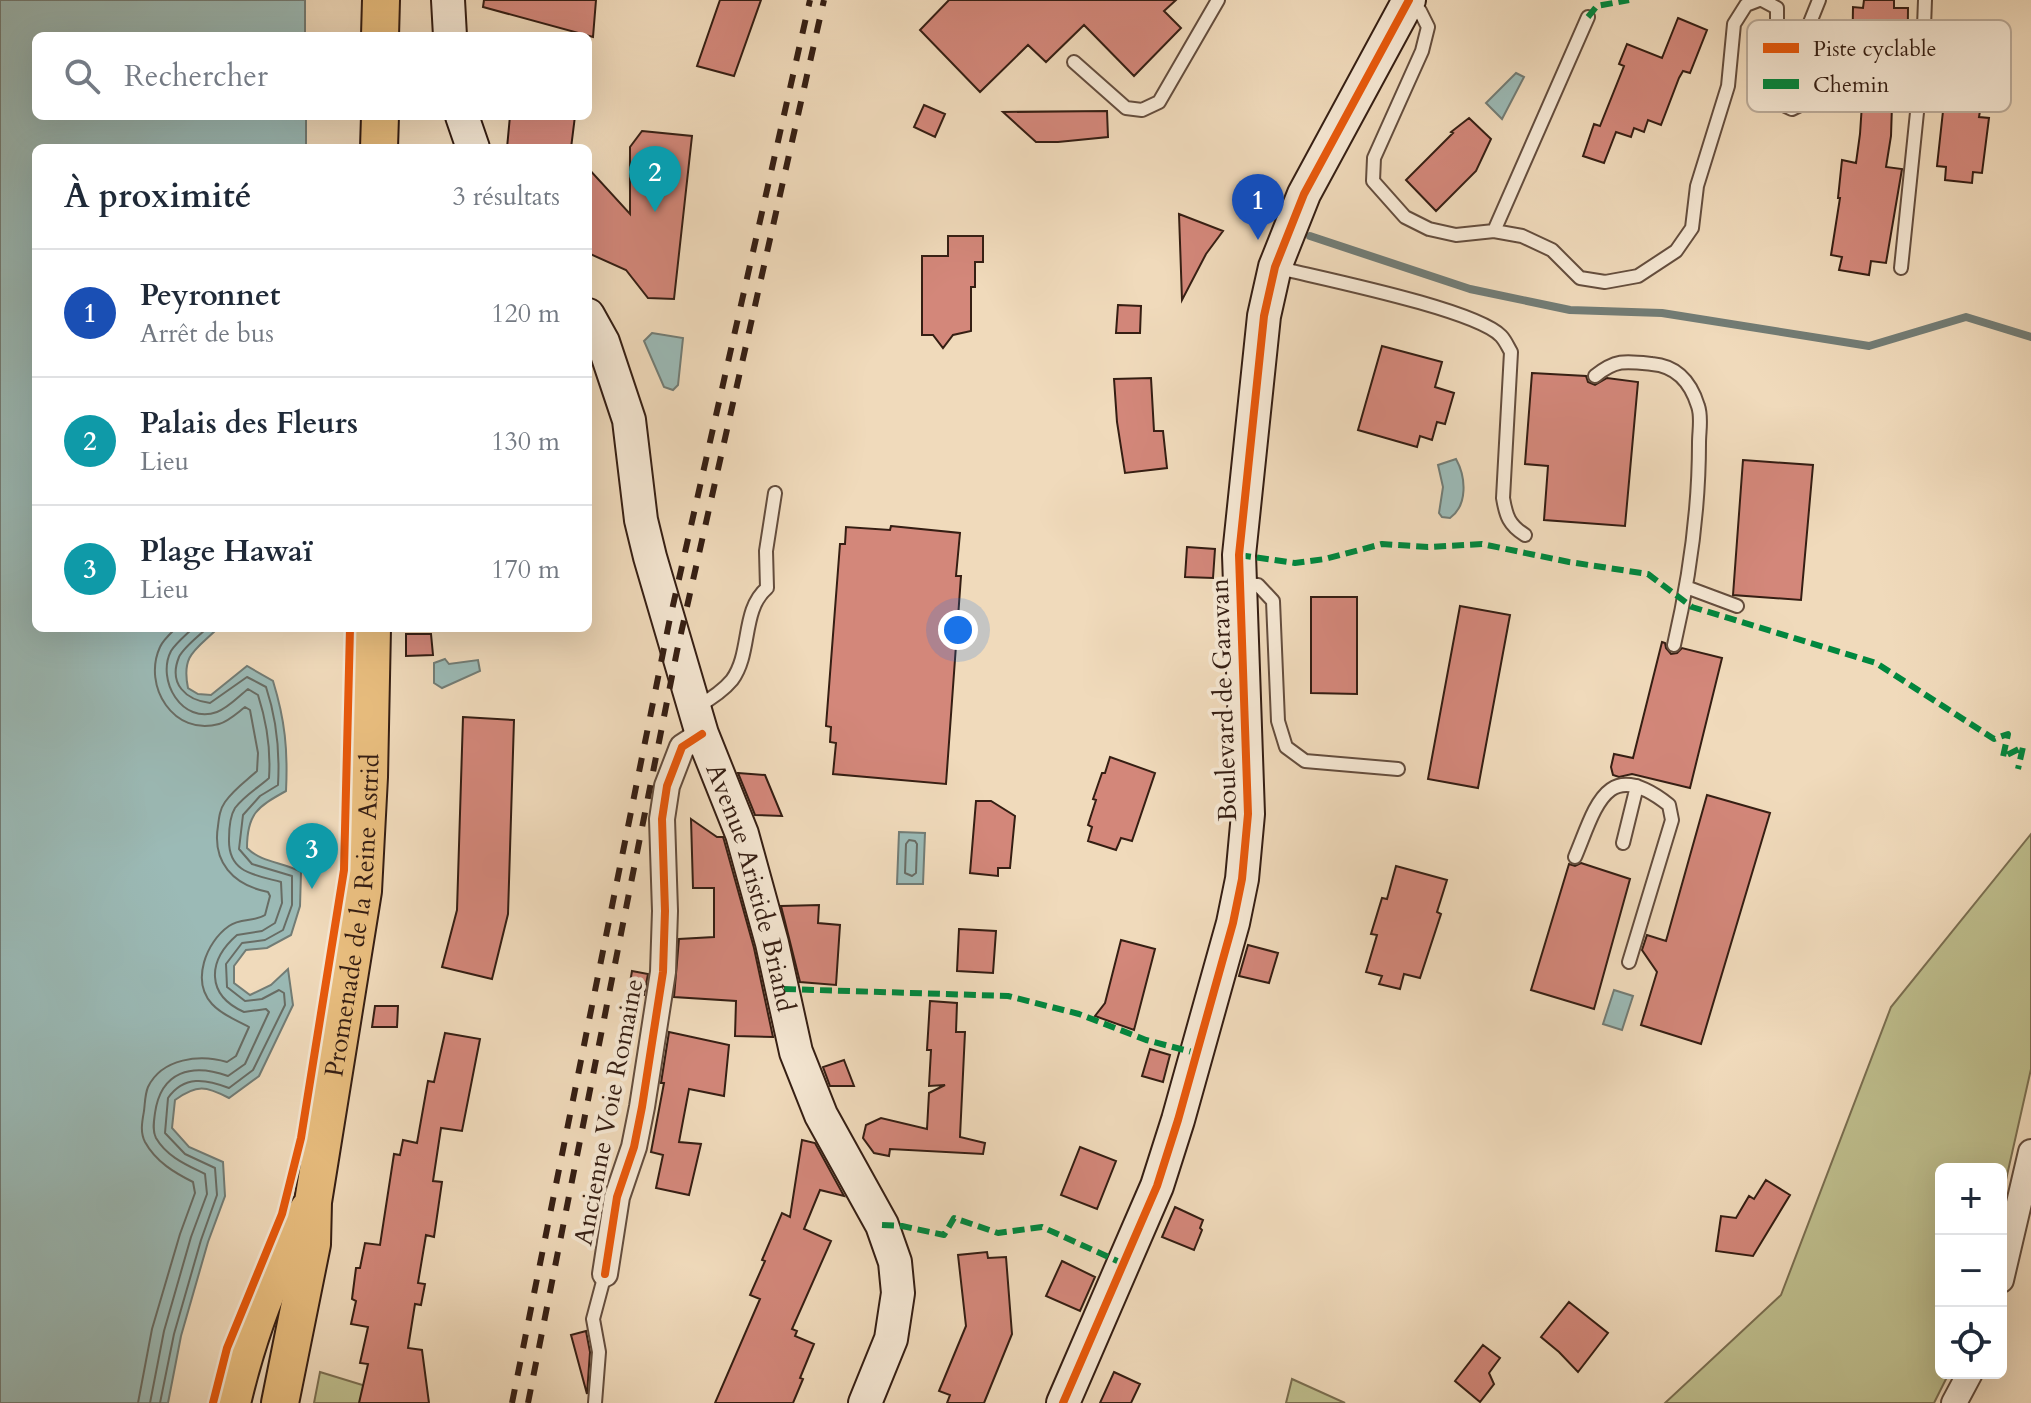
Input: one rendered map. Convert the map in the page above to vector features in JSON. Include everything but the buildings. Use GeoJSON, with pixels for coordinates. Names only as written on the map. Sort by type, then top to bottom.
{"type":"FeatureCollection","features":[{"type":"Feature","properties":{"kind":"main road"},"geometry":{"type":"LineString","coordinates":[[380,32],[381,0]]}},
{"type":"Feature","properties":{"kind":"main road"},"geometry":{"type":"LineString","coordinates":[[379,144],[380,120]]}},
{"type":"Feature","properties":{"kind":"main road","name":"Promenade de la Reine Astrid"},"geometry":{"type":"LineString","coordinates":[[280,1403],[312,1244],[313,1202],[363,891],[372,632]]}},
{"type":"Feature","properties":{"kind":"main road","name":"Promenade de la Reine Astrid"},"geometry":{"type":"LineString","coordinates":[[232,1403],[253,1325],[292,1236],[313,1202]]}},
{"type":"Feature","properties":{"kind":"street"},"geometry":{"type":"LineString","coordinates":[[448,0],[450,32]]}},
{"type":"Feature","properties":{"kind":"street","name":"Boulevard de Garavan"},"geometry":{"type":"LineString","coordinates":[[1063,1403],[1157,1186],[1233,923],[1242,879],[1248,814],[1239,555],[1264,316],[1275,267],[1304,194],[1408,2]]}},
{"type":"Feature","properties":{"kind":"street"},"geometry":{"type":"LineString","coordinates":[[463,120],[472,144]]}},
{"type":"Feature","properties":{"kind":"street","name":"Avenue Aristide Briand"},"geometry":{"type":"LineString","coordinates":[[592,322],[603,342],[629,420],[641,520],[698,721],[742,834],[776,959],[796,1052],[821,1115],[882,1225],[895,1262],[898,1293],[891,1339],[865,1403]]}},
{"type":"Feature","properties":{"kind":"street","name":"Ancienne Voie Romaine"},"geometry":{"type":"LineString","coordinates":[[605,1274],[617,1197],[634,1147],[642,1107],[662,987],[665,911],[662,819],[667,786],[682,747],[698,721]]}},
{"type":"Feature","properties":{"kind":"street"},"geometry":{"type":"LineString","coordinates":[[2007,1254],[2031,1152]]}},
{"type":"Feature","properties":{"kind":"street"},"geometry":{"type":"LineString","coordinates":[[1954,1403],[1967,1379]]}},
{"type":"Feature","properties":{"kind":"lane"},"geometry":{"type":"LineString","coordinates":[[1074,62],[1126,108],[1142,110],[1159,102],[1218,0]]}},
{"type":"Feature","properties":{"kind":"lane"},"geometry":{"type":"LineString","coordinates":[[1408,2],[1420,11],[1428,27],[1422,51],[1374,158],[1373,181],[1405,217],[1429,229],[1456,235],[1494,231],[1522,236],[1552,250],[1580,278],[1605,282],[1638,276],[1676,251],[1692,228],[1697,186],[1728,86],[1734,24],[1746,5],[1760,0],[1777,8],[1777,20]]}},
{"type":"Feature","properties":{"kind":"lane"},"geometry":{"type":"LineString","coordinates":[[1811,20],[1819,0]]}},
{"type":"Feature","properties":{"kind":"lane"},"geometry":{"type":"LineString","coordinates":[[1924,20],[1925,0]]}},
{"type":"Feature","properties":{"kind":"lane"},"geometry":{"type":"LineString","coordinates":[[1494,231],[1588,17]]}},
{"type":"Feature","properties":{"kind":"lane"},"geometry":{"type":"LineString","coordinates":[[1901,268],[1917,112]]}},
{"type":"Feature","properties":{"kind":"lane"},"geometry":{"type":"LineString","coordinates":[[1275,267],[1442,310],[1479,323],[1501,336],[1511,352],[1503,498],[1505,515],[1511,527],[1525,535]]}},
{"type":"Feature","properties":{"kind":"lane"},"geometry":{"type":"LineString","coordinates":[[1595,376],[1621,361],[1662,365],[1687,380],[1699,409],[1699,463],[1686,587],[1674,645]]}},
{"type":"Feature","properties":{"kind":"lane"},"geometry":{"type":"LineString","coordinates":[[698,721],[711,700],[733,679],[756,597],[767,588],[766,551],[775,493]]}},
{"type":"Feature","properties":{"kind":"lane"},"geometry":{"type":"LineString","coordinates":[[1240,584],[1258,585],[1273,601],[1278,721],[1286,747],[1305,761],[1398,769]]}},
{"type":"Feature","properties":{"kind":"lane"},"geometry":{"type":"LineString","coordinates":[[1686,587],[1737,606]]}},
{"type":"Feature","properties":{"kind":"lane"},"geometry":{"type":"LineString","coordinates":[[1623,843],[1637,786]]}},
{"type":"Feature","properties":{"kind":"lane"},"geometry":{"type":"LineString","coordinates":[[1575,857],[1600,798],[1611,788],[1637,786],[1651,791],[1669,805],[1672,820],[1629,962]]}},
{"type":"Feature","properties":{"kind":"lane"},"geometry":{"type":"LineString","coordinates":[[595,1403],[599,1352],[593,1319],[605,1274]]}},
{"type":"Feature","properties":{"kind":"green space"},"geometry":{"type":"Polygon","coordinates":[[[2031,834],[2031,1069],[2007,1175],[2007,1163],[1935,1163],[1935,1379],[1946,1379],[1934,1403],[1665,1403],[1781,1295],[1891,1007],[2031,834]]]}},
{"type":"Feature","properties":{"kind":"green space"},"geometry":{"type":"Polygon","coordinates":[[[320,1372],[421,1403],[314,1403],[320,1372]]]}},
{"type":"Feature","properties":{"kind":"green space"},"geometry":{"type":"Polygon","coordinates":[[[1292,1379],[1345,1403],[1286,1403],[1292,1379]]]}},
{"type":"Feature","properties":{"kind":"water"},"geometry":{"type":"Polygon","coordinates":[[[0,0],[305,0],[305,32],[32,32],[32,120],[306,120],[306,144],[32,144],[32,632],[214,632],[189,660],[188,688],[198,694],[211,695],[247,666],[273,681],[285,735],[286,791],[256,813],[249,827],[247,848],[259,857],[301,872],[300,906],[291,935],[267,948],[246,950],[234,966],[234,983],[250,995],[271,985],[288,969],[293,1005],[259,1076],[229,1098],[202,1088],[189,1091],[175,1100],[172,1128],[189,1147],[223,1162],[225,1196],[208,1242],[181,1336],[168,1403],[0,1403],[0,0]]]}},
{"type":"Feature","properties":{"kind":"water"},"geometry":{"type":"Polygon","coordinates":[[[1516,73],[1524,77],[1502,119],[1486,103],[1516,73]]]}},
{"type":"Feature","properties":{"kind":"water"},"geometry":{"type":"Polygon","coordinates":[[[652,333],[683,338],[678,385],[673,390],[664,387],[644,341],[652,333]]]}},
{"type":"Feature","properties":{"kind":"water"},"geometry":{"type":"Polygon","coordinates":[[[1456,459],[1464,490],[1456,512],[1450,518],[1442,517],[1439,513],[1443,487],[1438,465],[1456,459]]]}},
{"type":"Feature","properties":{"kind":"water"},"geometry":{"type":"Polygon","coordinates":[[[445,659],[449,664],[478,660],[480,671],[442,688],[434,683],[434,663],[445,659]]]}},
{"type":"Feature","properties":{"kind":"water"},"geometry":{"type":"Polygon","coordinates":[[[899,832],[925,833],[923,884],[897,884],[899,832]]]}},
{"type":"Feature","properties":{"kind":"water"},"geometry":{"type":"Polygon","coordinates":[[[1614,990],[1633,996],[1622,1030],[1603,1024],[1614,990]]]}},
{"type":"Feature","properties":{"kind":"waterway"},"geometry":{"type":"LineString","coordinates":[[1310,236],[1470,289],[1570,310],[1662,313],[1869,346],[1966,317],[2031,337]]}},
{"type":"Feature","properties":{"kind":"railway"},"geometry":{"type":"LineString","coordinates":[[512,1403],[669,623],[810,0]]}},
{"type":"Feature","properties":{"kind":"railway"},"geometry":{"type":"LineString","coordinates":[[528,1403],[677,651],[824,0]]}},
{"type":"Feature","properties":{"kind":"marked path"},"geometry":{"type":"LineString","coordinates":[[1588,17],[1597,6],[1629,0]]}},
{"type":"Feature","properties":{"kind":"marked path"},"geometry":{"type":"LineString","coordinates":[[1239,555],[1295,563],[1325,559],[1382,544],[1428,547],[1482,544],[1648,574],[1692,607],[1876,663],[1994,739],[2008,734],[2003,757],[2023,747],[2018,769]]}},
{"type":"Feature","properties":{"kind":"marked path"},"geometry":{"type":"LineString","coordinates":[[784,989],[1008,996],[1079,1014],[1146,1040],[1196,1053]]}},
{"type":"Feature","properties":{"kind":"marked path"},"geometry":{"type":"LineString","coordinates":[[882,1225],[944,1235],[954,1218],[998,1233],[1042,1227],[1124,1264]]}},
{"type":"Feature","properties":{"kind":"cycle path"},"geometry":{"type":"LineString","coordinates":[[1063,1403],[1157,1186],[1233,923],[1242,879],[1248,814],[1239,555],[1264,316],[1275,267],[1304,194],[1409,0]]}},
{"type":"Feature","properties":{"kind":"cycle path"},"geometry":{"type":"LineString","coordinates":[[213,1403],[227,1348],[282,1214],[301,1138],[344,870],[350,632]]}},
{"type":"Feature","properties":{"kind":"cycle path"},"geometry":{"type":"LineString","coordinates":[[605,1274],[617,1197],[634,1147],[642,1107],[663,972],[662,819],[667,786],[682,747],[702,734]]}},
{"type":"Feature","properties":{"kind":"place","name":"Palais des Fleurs"},"geometry":{"type":"Point","coordinates":[655,212]}},
{"type":"Feature","properties":{"kind":"place","name":"Peyronnet"},"geometry":{"type":"Point","coordinates":[1258,240]}},
{"type":"Feature","properties":{"kind":"place","name":"Plage Hawaï"},"geometry":{"type":"Point","coordinates":[312,889]}}]}
